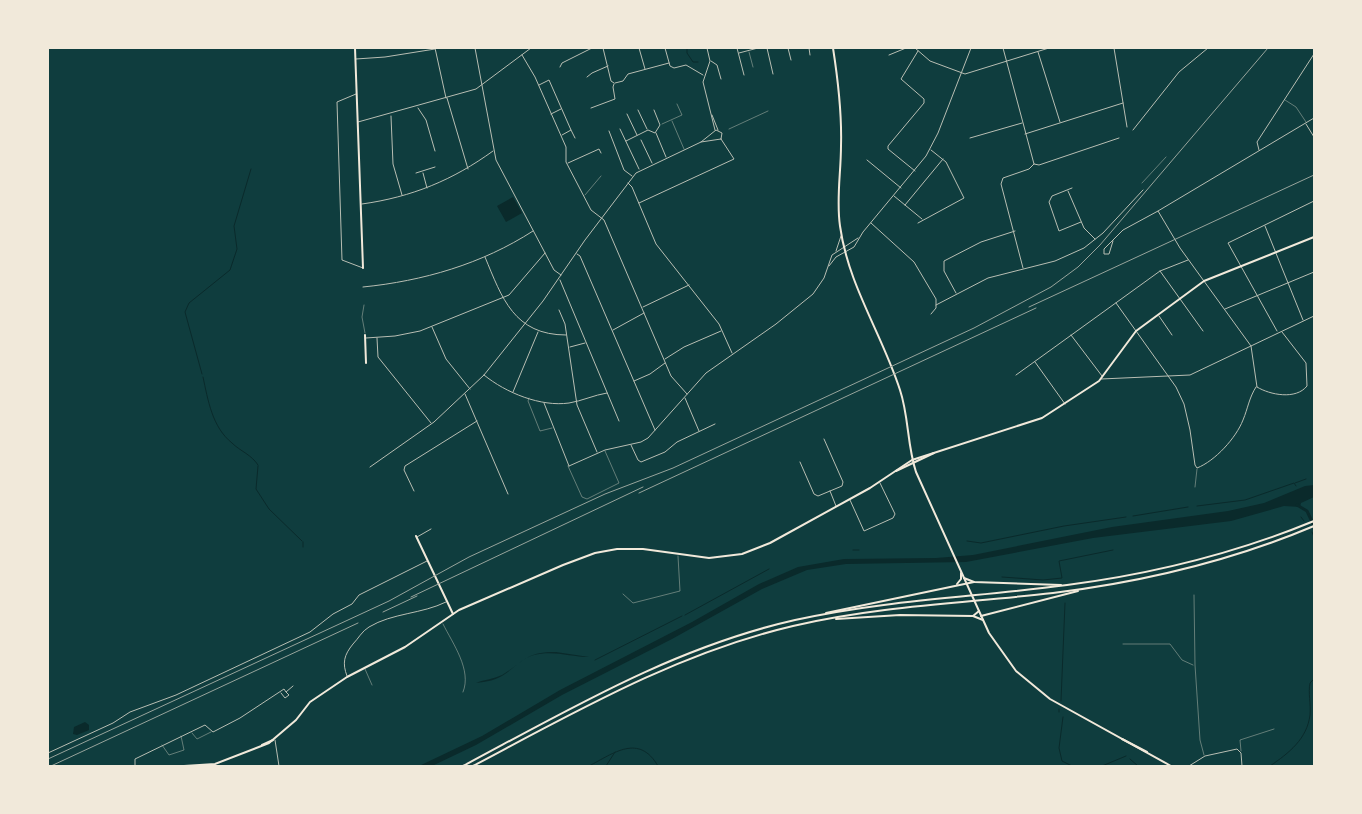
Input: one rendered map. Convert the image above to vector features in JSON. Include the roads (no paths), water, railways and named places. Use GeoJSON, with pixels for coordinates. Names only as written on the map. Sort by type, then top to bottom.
{"type":"FeatureCollection","features":[{"type":"Feature","properties":{"kind":"main road"},"geometry":{"type":"LineString","coordinates":[[355,48],[363,268]]}},
{"type":"Feature","properties":{"kind":"main road"},"geometry":{"type":"LineString","coordinates":[[833,48],[842,132],[837,202],[844,248],[856,288],[884,344],[900,390],[907,418],[913,464],[981,616],[999,650],[1016,671],[1035,689],[1061,706],[1171,766]]}},
{"type":"Feature","properties":{"kind":"main road"},"geometry":{"type":"LineString","coordinates":[[184,766],[215,764],[273,740],[283,732],[310,702],[347,676],[405,647],[453,614],[479,601],[595,552],[638,549],[718,558],[742,554],[770,543],[836,507],[880,482],[912,460],[938,450],[1039,420],[1101,378],[1136,331],[1204,282],[1314,236]]}},
{"type":"Feature","properties":{"kind":"main road"},"geometry":{"type":"LineString","coordinates":[[365,336],[366,362]]}},
{"type":"Feature","properties":{"kind":"main road"},"geometry":{"type":"LineString","coordinates":[[893,473],[938,450]]}},
{"type":"Feature","properties":{"kind":"main road"},"geometry":{"type":"LineString","coordinates":[[816,616],[914,601],[1066,586],[1123,577],[1190,562],[1252,544],[1314,521]]}},
{"type":"Feature","properties":{"kind":"main road"},"geometry":{"type":"LineString","coordinates":[[981,616],[1085,588],[1183,569],[1254,549],[1314,526]]}},
{"type":"Feature","properties":{"kind":"main road"},"geometry":{"type":"LineString","coordinates":[[416,537],[453,614]]}},
{"type":"Feature","properties":{"kind":"main road"},"geometry":{"type":"LineString","coordinates":[[957,584],[962,579],[962,573]]}},
{"type":"Feature","properties":{"kind":"main road"},"geometry":{"type":"LineString","coordinates":[[964,578],[974,582],[1066,586]]}},
{"type":"Feature","properties":{"kind":"main road"},"geometry":{"type":"LineString","coordinates":[[968,587],[974,582]]}},
{"type":"Feature","properties":{"kind":"main road"},"geometry":{"type":"LineString","coordinates":[[463,766],[601,693],[671,661],[752,632],[852,606],[957,584],[968,587]]}},
{"type":"Feature","properties":{"kind":"main road"},"geometry":{"type":"LineString","coordinates":[[473,766],[604,697],[682,661],[753,637],[829,619],[877,611],[1085,588]]}},
{"type":"Feature","properties":{"kind":"main road"},"geometry":{"type":"LineString","coordinates":[[973,616],[979,611]]}},
{"type":"Feature","properties":{"kind":"main road"},"geometry":{"type":"LineString","coordinates":[[829,619],[900,615],[973,616],[983,620]]}},
{"type":"Feature","properties":{"kind":"street"},"geometry":{"type":"LineString","coordinates":[[356,59],[385,58],[435,48],[447,98],[468,169]]}},
{"type":"Feature","properties":{"kind":"street"},"geometry":{"type":"LineString","coordinates":[[476,48],[481,87],[494,151],[505,179],[554,270],[562,275]]}},
{"type":"Feature","properties":{"kind":"street"},"geometry":{"type":"LineString","coordinates":[[358,122],[390,115],[481,87],[531,48]]}},
{"type":"Feature","properties":{"kind":"street"},"geometry":{"type":"LineString","coordinates":[[560,67],[562,63],[592,48]]}},
{"type":"Feature","properties":{"kind":"street"},"geometry":{"type":"LineString","coordinates":[[603,48],[611,81],[615,83]]}},
{"type":"Feature","properties":{"kind":"street"},"geometry":{"type":"LineString","coordinates":[[639,48],[645,70]]}},
{"type":"Feature","properties":{"kind":"street"},"geometry":{"type":"LineString","coordinates":[[665,48],[669,63],[674,68],[686,66],[704,75]]}},
{"type":"Feature","properties":{"kind":"street"},"geometry":{"type":"LineString","coordinates":[[639,203],[734,159],[721,139],[722,134],[718,130],[712,114],[703,82],[710,61],[707,48]]}},
{"type":"Feature","properties":{"kind":"street"},"geometry":{"type":"LineString","coordinates":[[737,48],[744,75]]}},
{"type":"Feature","properties":{"kind":"street"},"geometry":{"type":"LineString","coordinates":[[738,53],[758,48]]}},
{"type":"Feature","properties":{"kind":"street"},"geometry":{"type":"LineString","coordinates":[[767,48],[773,74]]}},
{"type":"Feature","properties":{"kind":"street"},"geometry":{"type":"LineString","coordinates":[[788,48],[791,60]]}},
{"type":"Feature","properties":{"kind":"street"},"geometry":{"type":"LineString","coordinates":[[809,48],[810,56]]}},
{"type":"Feature","properties":{"kind":"street"},"geometry":{"type":"LineString","coordinates":[[889,55],[906,48]]}},
{"type":"Feature","properties":{"kind":"street"},"geometry":{"type":"LineString","coordinates":[[915,48],[930,61],[965,74],[1049,48]]}},
{"type":"Feature","properties":{"kind":"street"},"geometry":{"type":"LineString","coordinates":[[835,252],[858,238],[915,171],[930,150],[971,48]]}},
{"type":"Feature","properties":{"kind":"street"},"geometry":{"type":"LineString","coordinates":[[1004,48],[1034,164]]}},
{"type":"Feature","properties":{"kind":"street"},"geometry":{"type":"LineString","coordinates":[[1114,48],[1127,126]]}},
{"type":"Feature","properties":{"kind":"street"},"geometry":{"type":"LineString","coordinates":[[1133,130],[1179,72],[1208,48]]}},
{"type":"Feature","properties":{"kind":"street"},"geometry":{"type":"LineString","coordinates":[[915,171],[888,149],[888,146],[925,101],[901,79],[918,51]]}},
{"type":"Feature","properties":{"kind":"street"},"geometry":{"type":"LineString","coordinates":[[1038,51],[1060,123]]}},
{"type":"Feature","properties":{"kind":"street"},"geometry":{"type":"LineString","coordinates":[[1259,151],[1257,143],[1314,54]]}},
{"type":"Feature","properties":{"kind":"street"},"geometry":{"type":"LineString","coordinates":[[522,55],[567,149],[565,159],[567,164],[591,210],[602,218],[674,381],[687,394]]}},
{"type":"Feature","properties":{"kind":"street"},"geometry":{"type":"LineString","coordinates":[[710,61],[717,65],[721,79]]}},
{"type":"Feature","properties":{"kind":"street"},"geometry":{"type":"LineString","coordinates":[[591,108],[615,99],[612,88],[615,83],[624,81],[628,74],[669,63]]}},
{"type":"Feature","properties":{"kind":"street"},"geometry":{"type":"LineString","coordinates":[[587,77],[608,66]]}},
{"type":"Feature","properties":{"kind":"street"},"geometry":{"type":"LineString","coordinates":[[538,85],[549,80],[575,138]]}},
{"type":"Feature","properties":{"kind":"street"},"geometry":{"type":"LineString","coordinates":[[357,93],[338,101],[342,260],[363,268]]}},
{"type":"Feature","properties":{"kind":"street"},"geometry":{"type":"LineString","coordinates":[[1025,134],[1123,102]]}},
{"type":"Feature","properties":{"kind":"street"},"geometry":{"type":"LineString","coordinates":[[417,107],[426,120],[435,151]]}},
{"type":"Feature","properties":{"kind":"street"},"geometry":{"type":"LineString","coordinates":[[551,114],[562,109]]}},
{"type":"Feature","properties":{"kind":"street"},"geometry":{"type":"LineString","coordinates":[[638,110],[648,130],[656,133],[666,158]]}},
{"type":"Feature","properties":{"kind":"street"},"geometry":{"type":"LineString","coordinates":[[654,110],[660,125],[656,133]]}},
{"type":"Feature","properties":{"kind":"street"},"geometry":{"type":"LineString","coordinates":[[627,114],[637,135]]}},
{"type":"Feature","properties":{"kind":"street"},"geometry":{"type":"LineString","coordinates":[[712,114],[714,138]]}},
{"type":"Feature","properties":{"kind":"street"},"geometry":{"type":"LineString","coordinates":[[390,115],[393,164],[402,196]]}},
{"type":"Feature","properties":{"kind":"street"},"geometry":{"type":"LineString","coordinates":[[1113,241],[1110,254],[1104,254],[1104,249],[1123,230],[1314,118]]}},
{"type":"Feature","properties":{"kind":"street"},"geometry":{"type":"LineString","coordinates":[[970,138],[1022,123]]}},
{"type":"Feature","properties":{"kind":"street"},"geometry":{"type":"LineString","coordinates":[[1306,123],[1314,138]]}},
{"type":"Feature","properties":{"kind":"street"},"geometry":{"type":"LineString","coordinates":[[620,129],[640,170]]}},
{"type":"Feature","properties":{"kind":"street"},"geometry":{"type":"LineString","coordinates":[[561,135],[571,130]]}},
{"type":"Feature","properties":{"kind":"street"},"geometry":{"type":"LineString","coordinates":[[626,141],[648,130]]}},
{"type":"Feature","properties":{"kind":"street"},"geometry":{"type":"LineString","coordinates":[[714,131],[718,130]]}},
{"type":"Feature","properties":{"kind":"street"},"geometry":{"type":"LineString","coordinates":[[608,131],[624,170],[633,176]]}},
{"type":"Feature","properties":{"kind":"street"},"geometry":{"type":"LineString","coordinates":[[701,142],[713,134]]}},
{"type":"Feature","properties":{"kind":"street"},"geometry":{"type":"LineString","coordinates":[[370,467],[431,423],[484,375],[559,280],[576,253],[633,176],[640,170],[684,149],[714,138],[721,139]]}},
{"type":"Feature","properties":{"kind":"street"},"geometry":{"type":"LineString","coordinates":[[1023,269],[1015,231],[1001,184],[1003,178],[1029,169],[1034,164],[1042,164],[1119,138]]}},
{"type":"Feature","properties":{"kind":"street"},"geometry":{"type":"LineString","coordinates":[[641,140],[652,164]]}},
{"type":"Feature","properties":{"kind":"street"},"geometry":{"type":"LineString","coordinates":[[567,164],[599,149],[601,153]]}},
{"type":"Feature","properties":{"kind":"street"},"geometry":{"type":"LineString","coordinates":[[918,223],[964,198],[944,159],[930,150]]}},
{"type":"Feature","properties":{"kind":"street"},"geometry":{"type":"LineString","coordinates":[[361,204],[427,189],[468,169],[494,151]]}},
{"type":"Feature","properties":{"kind":"street"},"geometry":{"type":"LineString","coordinates":[[905,204],[944,159]]}},
{"type":"Feature","properties":{"kind":"street"},"geometry":{"type":"LineString","coordinates":[[867,160],[901,188]]}},
{"type":"Feature","properties":{"kind":"street"},"geometry":{"type":"LineString","coordinates":[[416,173],[435,168]]}},
{"type":"Feature","properties":{"kind":"street"},"geometry":{"type":"LineString","coordinates":[[422,171],[427,189]]}},
{"type":"Feature","properties":{"kind":"street"},"geometry":{"type":"LineString","coordinates":[[628,183],[632,187],[656,244],[722,330],[732,353]]}},
{"type":"Feature","properties":{"kind":"street"},"geometry":{"type":"LineString","coordinates":[[1072,188],[1049,200],[1058,229],[1061,231],[1081,222]]}},
{"type":"Feature","properties":{"kind":"street"},"geometry":{"type":"LineString","coordinates":[[1068,190],[1081,222],[1095,240]]}},
{"type":"Feature","properties":{"kind":"street"},"geometry":{"type":"LineString","coordinates":[[931,314],[936,305],[988,278],[1070,255],[1095,240],[1142,190]]}},
{"type":"Feature","properties":{"kind":"street"},"geometry":{"type":"LineString","coordinates":[[894,196],[922,220]]}},
{"type":"Feature","properties":{"kind":"street"},"geometry":{"type":"LineString","coordinates":[[1278,332],[1228,243],[1314,201]]}},
{"type":"Feature","properties":{"kind":"street"},"geometry":{"type":"LineString","coordinates":[[1116,303],[1169,376],[1184,404],[1195,465],[1198,468],[1230,441],[1242,424],[1250,397],[1256,387],[1250,346],[1188,260],[1158,210]]}},
{"type":"Feature","properties":{"kind":"street"},"geometry":{"type":"LineString","coordinates":[[871,223],[912,258],[934,296],[936,305]]}},
{"type":"Feature","properties":{"kind":"street"},"geometry":{"type":"LineString","coordinates":[[1265,225],[1303,320]]}},
{"type":"Feature","properties":{"kind":"street"},"geometry":{"type":"LineString","coordinates":[[363,287],[422,278],[485,257],[534,231]]}},
{"type":"Feature","properties":{"kind":"street"},"geometry":{"type":"LineString","coordinates":[[956,294],[944,271],[944,261],[981,242],[1015,231]]}},
{"type":"Feature","properties":{"kind":"street"},"geometry":{"type":"LineString","coordinates":[[544,402],[569,466],[604,450],[645,440],[706,374],[732,353],[776,324],[813,294],[824,278],[830,258],[835,252],[841,235]]}},
{"type":"Feature","properties":{"kind":"street"},"geometry":{"type":"LineString","coordinates":[[828,267],[836,257],[854,247],[858,238]]}},
{"type":"Feature","properties":{"kind":"street"},"geometry":{"type":"LineString","coordinates":[[365,336],[377,337],[408,334],[509,295],[545,253]]}},
{"type":"Feature","properties":{"kind":"street"},"geometry":{"type":"LineString","coordinates":[[576,253],[580,256],[655,430]]}},
{"type":"Feature","properties":{"kind":"street"},"geometry":{"type":"LineString","coordinates":[[485,257],[501,298],[510,311],[538,331],[552,335],[567,335]]}},
{"type":"Feature","properties":{"kind":"street"},"geometry":{"type":"LineString","coordinates":[[1016,375],[1160,271],[1188,260]]}},
{"type":"Feature","properties":{"kind":"street"},"geometry":{"type":"LineString","coordinates":[[1160,271],[1203,331]]}},
{"type":"Feature","properties":{"kind":"street"},"geometry":{"type":"LineString","coordinates":[[1224,309],[1314,272]]}},
{"type":"Feature","properties":{"kind":"street"},"geometry":{"type":"LineString","coordinates":[[559,280],[619,421]]}},
{"type":"Feature","properties":{"kind":"street"},"geometry":{"type":"LineString","coordinates":[[642,308],[689,285]]}},
{"type":"Feature","properties":{"kind":"street"},"geometry":{"type":"LineString","coordinates":[[559,310],[566,324],[577,401],[598,453]]}},
{"type":"Feature","properties":{"kind":"street"},"geometry":{"type":"LineString","coordinates":[[613,330],[634,320],[644,312]]}},
{"type":"Feature","properties":{"kind":"street"},"geometry":{"type":"LineString","coordinates":[[1158,315],[1172,335]]}},
{"type":"Feature","properties":{"kind":"street"},"geometry":{"type":"LineString","coordinates":[[1071,335],[1101,378],[1190,375],[1314,316]]}},
{"type":"Feature","properties":{"kind":"street"},"geometry":{"type":"LineString","coordinates":[[432,326],[446,359],[470,389]]}},
{"type":"Feature","properties":{"kind":"street"},"geometry":{"type":"LineString","coordinates":[[634,381],[650,374],[684,347],[722,330]]}},
{"type":"Feature","properties":{"kind":"street"},"geometry":{"type":"LineString","coordinates":[[513,392],[538,331]]}},
{"type":"Feature","properties":{"kind":"street"},"geometry":{"type":"LineString","coordinates":[[1256,387],[1268,392],[1293,394],[1306,386],[1306,363],[1281,331]]}},
{"type":"Feature","properties":{"kind":"street"},"geometry":{"type":"LineString","coordinates":[[377,337],[378,357],[431,423]]}},
{"type":"Feature","properties":{"kind":"street"},"geometry":{"type":"LineString","coordinates":[[569,347],[586,343]]}},
{"type":"Feature","properties":{"kind":"street"},"geometry":{"type":"LineString","coordinates":[[1035,362],[1065,404]]}},
{"type":"Feature","properties":{"kind":"street"},"geometry":{"type":"LineString","coordinates":[[484,375],[513,392],[544,402],[559,404],[608,393]]}},
{"type":"Feature","properties":{"kind":"street"},"geometry":{"type":"LineString","coordinates":[[465,394],[508,494]]}},
{"type":"Feature","properties":{"kind":"street"},"geometry":{"type":"LineString","coordinates":[[684,397],[699,432]]}},
{"type":"Feature","properties":{"kind":"street"},"geometry":{"type":"LineString","coordinates":[[414,491],[404,470],[405,466],[477,421]]}},
{"type":"Feature","properties":{"kind":"street"},"geometry":{"type":"LineString","coordinates":[[631,444],[638,460],[642,462],[666,452],[677,442],[715,424]]}},
{"type":"Feature","properties":{"kind":"street"},"geometry":{"type":"LineString","coordinates":[[800,462],[814,494],[818,496],[842,486],[843,482],[824,439]]}},
{"type":"Feature","properties":{"kind":"street"},"geometry":{"type":"LineString","coordinates":[[850,499],[864,532],[893,518],[895,514],[880,482]]}},
{"type":"Feature","properties":{"kind":"street"},"geometry":{"type":"LineString","coordinates":[[830,491],[836,507]]}},
{"type":"Feature","properties":{"kind":"street"},"geometry":{"type":"LineString","coordinates":[[416,537],[431,529]]}},
{"type":"Feature","properties":{"kind":"street"},"geometry":{"type":"LineString","coordinates":[[48,753],[113,723],[130,712],[176,696],[310,632],[333,614],[352,604],[360,595],[428,561]]}},
{"type":"Feature","properties":{"kind":"street"},"geometry":{"type":"LineString","coordinates":[[347,676],[343,666],[344,660],[348,651],[366,628],[414,612],[431,610],[447,601]]}},
{"type":"Feature","properties":{"kind":"street"},"geometry":{"type":"LineString","coordinates":[[135,766],[135,759],[162,745],[205,725],[213,732],[240,718],[284,690],[286,692],[293,686]]}},
{"type":"Feature","properties":{"kind":"street"},"geometry":{"type":"LineString","coordinates":[[281,693],[285,698],[289,695],[286,692]]}},
{"type":"Feature","properties":{"kind":"street"},"geometry":{"type":"LineString","coordinates":[[273,740],[279,766]]}},
{"type":"Feature","properties":{"kind":"street"},"geometry":{"type":"LineString","coordinates":[[1189,766],[1205,756],[1237,749],[1241,753],[1242,766]]}},
{"type":"Feature","properties":{"kind":"lane"},"geometry":{"type":"LineString","coordinates":[[748,50],[753,67]]}},
{"type":"Feature","properties":{"kind":"lane"},"geometry":{"type":"LineString","coordinates":[[1285,100],[1296,108],[1306,123]]}},
{"type":"Feature","properties":{"kind":"lane"},"geometry":{"type":"LineString","coordinates":[[660,125],[682,115],[677,104]]}},
{"type":"Feature","properties":{"kind":"lane"},"geometry":{"type":"LineString","coordinates":[[729,129],[768,111]]}},
{"type":"Feature","properties":{"kind":"lane"},"geometry":{"type":"LineString","coordinates":[[671,120],[684,149]]}},
{"type":"Feature","properties":{"kind":"lane"},"geometry":{"type":"LineString","coordinates":[[1142,183],[1166,157]]}},
{"type":"Feature","properties":{"kind":"lane"},"geometry":{"type":"LineString","coordinates":[[584,196],[601,176]]}},
{"type":"Feature","properties":{"kind":"lane"},"geometry":{"type":"LineString","coordinates":[[364,305],[363,325],[365,336]]}},
{"type":"Feature","properties":{"kind":"lane"},"geometry":{"type":"LineString","coordinates":[[529,398],[528,401],[540,431],[553,428]]}},
{"type":"Feature","properties":{"kind":"lane"},"geometry":{"type":"LineString","coordinates":[[569,466],[582,497],[592,496],[619,483],[604,450]]}},
{"type":"Feature","properties":{"kind":"lane"},"geometry":{"type":"LineString","coordinates":[[1195,487],[1198,468]]}},
{"type":"Feature","properties":{"kind":"lane"},"geometry":{"type":"LineString","coordinates":[[623,594],[633,603],[680,591],[678,554]]}},
{"type":"Feature","properties":{"kind":"lane"},"geometry":{"type":"LineString","coordinates":[[1194,595],[1195,665],[1200,740],[1205,756]]}},
{"type":"Feature","properties":{"kind":"lane"},"geometry":{"type":"LineString","coordinates":[[441,622],[465,672],[466,683],[462,692]]}},
{"type":"Feature","properties":{"kind":"lane"},"geometry":{"type":"LineString","coordinates":[[1123,644],[1170,644],[1186,663],[1195,665]]}},
{"type":"Feature","properties":{"kind":"lane"},"geometry":{"type":"LineString","coordinates":[[364,668],[372,685]]}},
{"type":"Feature","properties":{"kind":"lane"},"geometry":{"type":"LineString","coordinates":[[1241,753],[1240,740],[1274,729]]}},
{"type":"Feature","properties":{"kind":"lane"},"geometry":{"type":"LineString","coordinates":[[191,732],[197,739],[213,732]]}},
{"type":"Feature","properties":{"kind":"lane"},"geometry":{"type":"LineString","coordinates":[[162,745],[169,755],[184,750],[181,736]]}},
{"type":"Feature","properties":{"kind":"water"},"geometry":{"type":"Polygon","coordinates":[[[513,197],[522,213],[506,222],[497,206],[513,197]]]}},
{"type":"Feature","properties":{"kind":"water"},"geometry":{"type":"Polygon","coordinates":[[[1314,485],[1314,497],[1301,503],[1300,507],[1284,506],[1231,521],[1093,538],[966,562],[846,564],[807,570],[762,589],[672,639],[562,695],[476,745],[432,766],[419,766],[482,736],[560,690],[692,622],[759,584],[798,567],[844,559],[936,558],[973,555],[1112,527],[1228,511],[1264,503],[1305,486],[1314,485]]]}},
{"type":"Feature","properties":{"kind":"water"},"geometry":{"type":"Polygon","coordinates":[[[546,652],[556,652],[589,657],[555,653],[535,655],[546,652]]]}},
{"type":"Feature","properties":{"kind":"water"},"geometry":{"type":"Polygon","coordinates":[[[522,661],[498,678],[476,683],[502,675],[522,661]]]}},
{"type":"Feature","properties":{"kind":"water"},"geometry":{"type":"Polygon","coordinates":[[[85,722],[89,725],[89,730],[77,735],[73,734],[74,727],[85,722]]]}},
{"type":"Feature","properties":{"kind":"waterway"},"geometry":{"type":"LineString","coordinates":[[687,48],[687,53],[693,62],[698,62]]}},
{"type":"Feature","properties":{"kind":"waterway"},"geometry":{"type":"LineString","coordinates":[[202,374],[185,312],[189,303],[230,270],[237,249],[234,226],[251,169]]}},
{"type":"Feature","properties":{"kind":"waterway"},"geometry":{"type":"LineString","coordinates":[[203,377],[215,421],[225,437],[253,458],[258,465]]}},
{"type":"Feature","properties":{"kind":"waterway"},"geometry":{"type":"LineString","coordinates":[[258,466],[256,489],[269,509],[302,541]]}},
{"type":"Feature","properties":{"kind":"waterway"},"geometry":{"type":"LineString","coordinates":[[1295,483],[1306,479]]}},
{"type":"Feature","properties":{"kind":"waterway"},"geometry":{"type":"LineString","coordinates":[[1197,506],[1245,500],[1294,483],[1296,486]]}},
{"type":"Feature","properties":{"kind":"waterway"},"geometry":{"type":"LineString","coordinates":[[1297,505],[1307,511],[1314,526]]}},
{"type":"Feature","properties":{"kind":"waterway"},"geometry":{"type":"LineString","coordinates":[[1133,516],[1188,507]]}},
{"type":"Feature","properties":{"kind":"waterway"},"geometry":{"type":"LineString","coordinates":[[967,541],[981,543],[1064,526],[1126,517]]}},
{"type":"Feature","properties":{"kind":"waterway"},"geometry":{"type":"LineString","coordinates":[[1301,517],[1304,521]]}},
{"type":"Feature","properties":{"kind":"waterway"},"geometry":{"type":"LineString","coordinates":[[1312,532],[1314,537]]}},
{"type":"Feature","properties":{"kind":"waterway"},"geometry":{"type":"LineString","coordinates":[[303,542],[303,547]]}},
{"type":"Feature","properties":{"kind":"waterway"},"geometry":{"type":"LineString","coordinates":[[853,550],[859,550]]}},
{"type":"Feature","properties":{"kind":"waterway"},"geometry":{"type":"LineString","coordinates":[[1002,577],[1043,580],[1062,578],[1059,561],[1113,550]]}},
{"type":"Feature","properties":{"kind":"waterway"},"geometry":{"type":"LineString","coordinates":[[685,615],[769,569]]}},
{"type":"Feature","properties":{"kind":"waterway"},"geometry":{"type":"LineString","coordinates":[[1061,701],[1065,603]]}},
{"type":"Feature","properties":{"kind":"waterway"},"geometry":{"type":"LineString","coordinates":[[595,660],[682,616]]}},
{"type":"Feature","properties":{"kind":"waterway"},"geometry":{"type":"LineString","coordinates":[[1270,766],[1296,745],[1305,731],[1310,715],[1310,683],[1314,679]]}},
{"type":"Feature","properties":{"kind":"waterway"},"geometry":{"type":"LineString","coordinates":[[1063,717],[1059,748],[1062,761],[1072,766]]}},
{"type":"Feature","properties":{"kind":"waterway"},"geometry":{"type":"LineString","coordinates":[[589,766],[617,752],[634,748],[643,750],[651,756],[658,766]]}},
{"type":"Feature","properties":{"kind":"waterway"},"geometry":{"type":"LineString","coordinates":[[606,766],[615,752]]}},
{"type":"Feature","properties":{"kind":"waterway"},"geometry":{"type":"LineString","coordinates":[[1102,766],[1126,756]]}},
{"type":"Feature","properties":{"kind":"waterway"},"geometry":{"type":"LineString","coordinates":[[1130,759],[1138,766]]}},
{"type":"Feature","properties":{"kind":"railway"},"geometry":{"type":"LineString","coordinates":[[48,759],[389,601],[469,557],[605,494],[673,468],[974,328],[1051,287],[1078,267],[1100,245],[1268,48]]}},
{"type":"Feature","properties":{"kind":"railway"},"geometry":{"type":"LineString","coordinates":[[1029,307],[1314,175]]}},
{"type":"Feature","properties":{"kind":"railway"},"geometry":{"type":"LineString","coordinates":[[639,493],[1036,308]]}},
{"type":"Feature","properties":{"kind":"railway"},"geometry":{"type":"LineString","coordinates":[[411,597],[643,487]]}},
{"type":"Feature","properties":{"kind":"railway"},"geometry":{"type":"LineString","coordinates":[[383,612],[417,596]]}},
{"type":"Feature","properties":{"kind":"railway"},"geometry":{"type":"LineString","coordinates":[[51,766],[358,623]]}}]}
